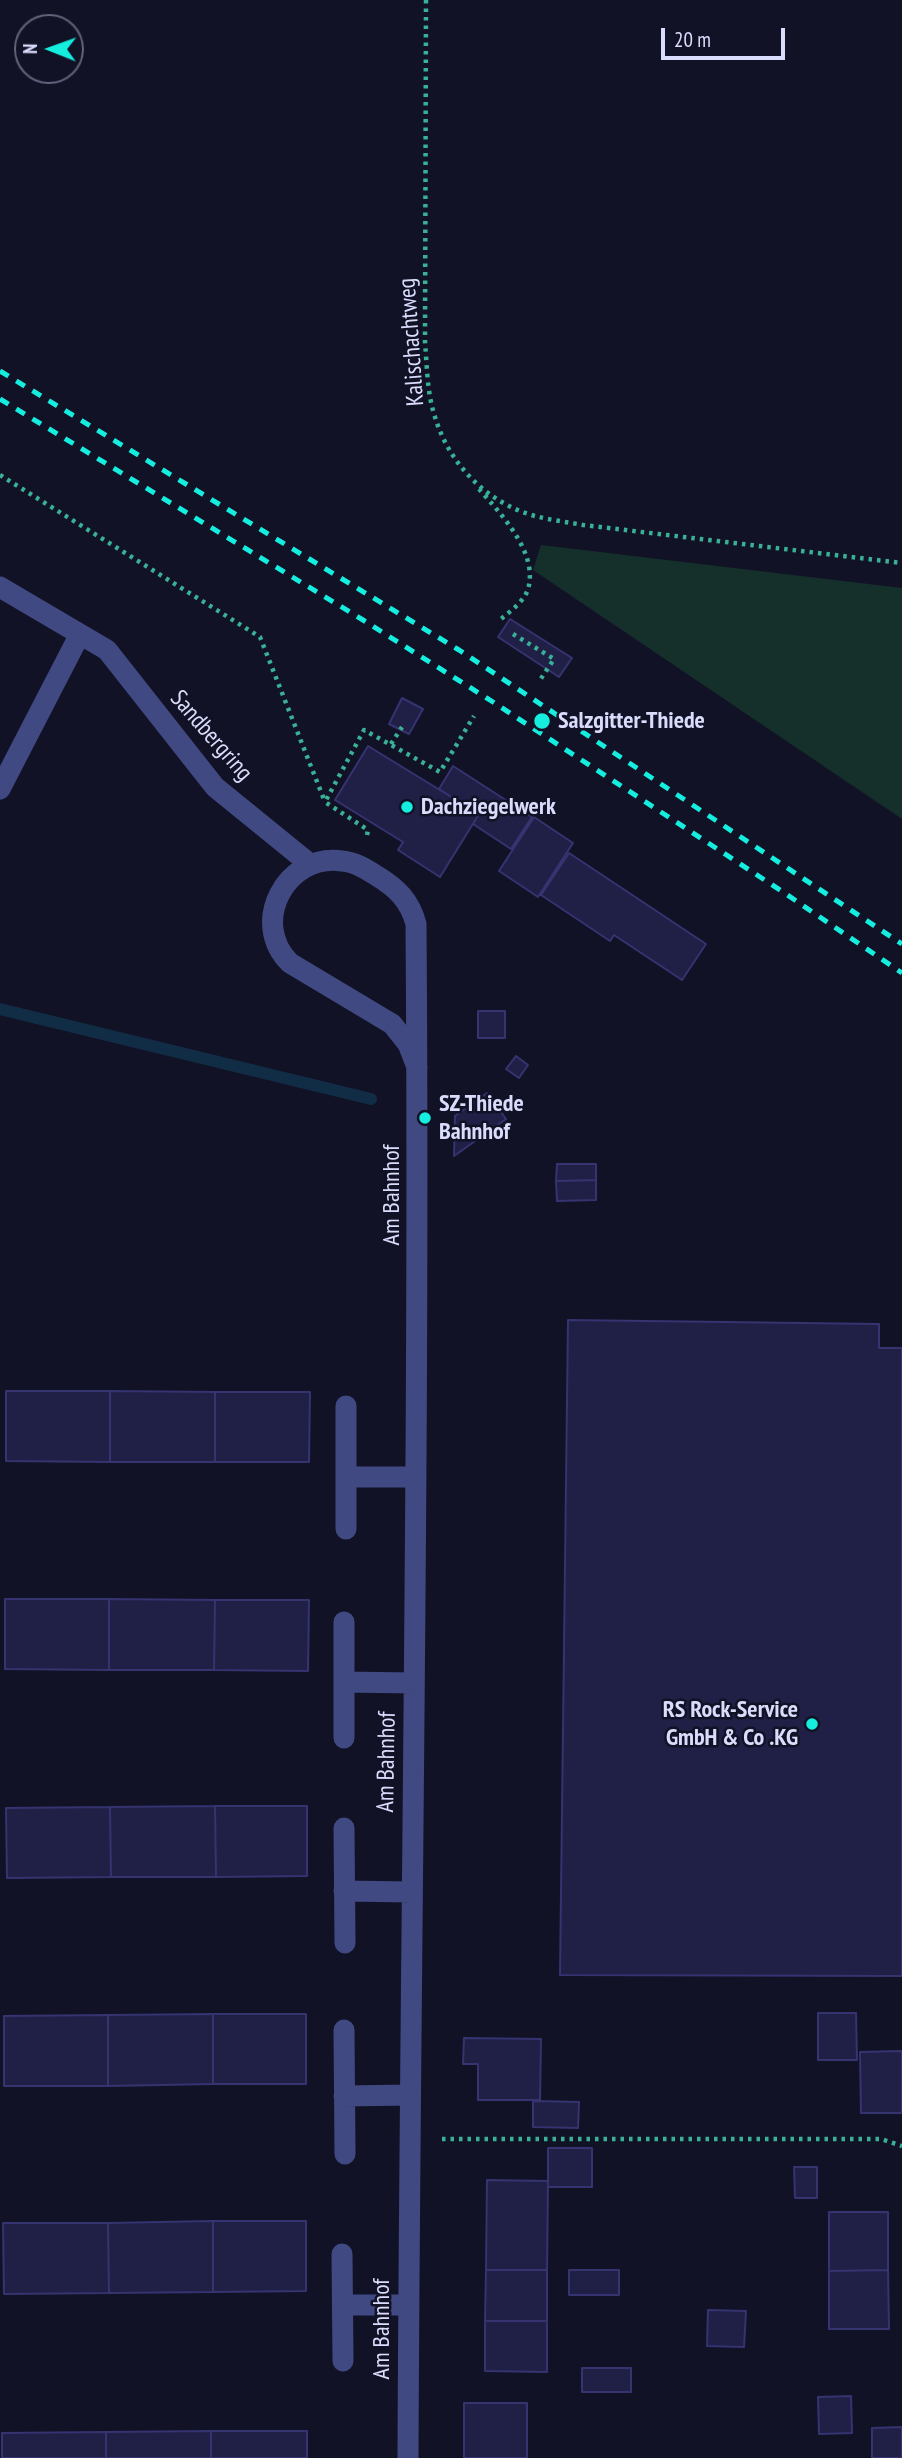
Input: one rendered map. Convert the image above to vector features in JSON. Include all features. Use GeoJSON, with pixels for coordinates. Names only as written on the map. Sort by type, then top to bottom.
{"type":"FeatureCollection","features":[{"type":"Feature","properties":{"kind":"street","name":"Sandbergring"},"geometry":{"type":"LineString","coordinates":[[0,587],[107,650],[215,787],[311,865]]}},
{"type":"Feature","properties":{"kind":"street"},"geometry":{"type":"LineString","coordinates":[[0,789],[80,634]]}},
{"type":"Feature","properties":{"kind":"street","name":"Am Bahnhof"},"geometry":{"type":"LineString","coordinates":[[408,2458],[416,1477],[417,1067],[416,924],[413,911],[396,888],[362,866],[342,861],[327,861],[296,872],[276,900],[271,917],[272,933],[278,947],[290,963],[392,1024],[408,1044],[417,1067]]}},
{"type":"Feature","properties":{"kind":"street"},"geometry":{"type":"LineString","coordinates":[[346,1406],[346,1529]]}},
{"type":"Feature","properties":{"kind":"street"},"geometry":{"type":"LineString","coordinates":[[346,1477],[416,1477]]}},
{"type":"Feature","properties":{"kind":"street"},"geometry":{"type":"LineString","coordinates":[[344,1622],[344,1738]]}},
{"type":"Feature","properties":{"kind":"street"},"geometry":{"type":"LineString","coordinates":[[344,1682],[414,1683]]}},
{"type":"Feature","properties":{"kind":"street"},"geometry":{"type":"LineString","coordinates":[[344,1828],[345,1943]]}},
{"type":"Feature","properties":{"kind":"street"},"geometry":{"type":"LineString","coordinates":[[344,1891],[412,1892]]}},
{"type":"Feature","properties":{"kind":"street"},"geometry":{"type":"LineString","coordinates":[[344,2030],[345,2154]]}},
{"type":"Feature","properties":{"kind":"street"},"geometry":{"type":"LineString","coordinates":[[344,2096],[410,2095]]}},
{"type":"Feature","properties":{"kind":"street"},"geometry":{"type":"LineString","coordinates":[[342,2254],[343,2361]]}},
{"type":"Feature","properties":{"kind":"street"},"geometry":{"type":"LineString","coordinates":[[343,2305],[409,2305]]}},
{"type":"Feature","properties":{"kind":"path","name":"Kalischachtweg"},"geometry":{"type":"LineString","coordinates":[[426,0],[425,342],[429,387],[435,417],[446,443],[475,484],[505,503],[534,516],[570,523],[902,563]]}},
{"type":"Feature","properties":{"kind":"path"},"geometry":{"type":"LineString","coordinates":[[0,475],[260,637],[325,802],[368,830],[362,866]]}},
{"type":"Feature","properties":{"kind":"path"},"geometry":{"type":"LineString","coordinates":[[475,484],[513,528],[527,557],[530,586],[519,604],[501,619]]}},
{"type":"Feature","properties":{"kind":"path"},"geometry":{"type":"LineString","coordinates":[[513,634],[554,659],[540,680]]}},
{"type":"Feature","properties":{"kind":"path"},"geometry":{"type":"LineString","coordinates":[[325,802],[364,730],[440,772],[474,716]]}},
{"type":"Feature","properties":{"kind":"path"},"geometry":{"type":"LineString","coordinates":[[391,744],[402,727]]}},
{"type":"Feature","properties":{"kind":"path"},"geometry":{"type":"LineString","coordinates":[[410,2139],[881,2139],[902,2146]]}},
{"type":"Feature","properties":{"kind":"green space"},"geometry":{"type":"Polygon","coordinates":[[[541,545],[902,588],[902,819],[533,570],[541,545]]]}},
{"type":"Feature","properties":{"kind":"building"},"geometry":{"type":"Polygon","coordinates":[[[510,619],[572,658],[559,677],[498,637],[510,619]]]}},
{"type":"Feature","properties":{"kind":"building"},"geometry":{"type":"Polygon","coordinates":[[[402,698],[423,709],[409,734],[389,724],[402,698]]]}},
{"type":"Feature","properties":{"kind":"building","name":"Dachziegelwerk"},"geometry":{"type":"Polygon","coordinates":[[[368,746],[479,814],[440,877],[398,850],[403,842],[335,800],[368,746]]]}},
{"type":"Feature","properties":{"kind":"building"},"geometry":{"type":"Polygon","coordinates":[[[453,766],[532,817],[511,849],[473,824],[479,814],[439,789],[453,766]]]}},
{"type":"Feature","properties":{"kind":"building"},"geometry":{"type":"Polygon","coordinates":[[[534,817],[573,843],[538,897],[499,871],[534,817]]]}},
{"type":"Feature","properties":{"kind":"building"},"geometry":{"type":"Polygon","coordinates":[[[569,853],[706,944],[682,980],[614,935],[610,941],[541,895],[569,853]]]}},
{"type":"Feature","properties":{"kind":"building"},"geometry":{"type":"Polygon","coordinates":[[[478,1011],[505,1011],[505,1038],[478,1038],[478,1011]]]}},
{"type":"Feature","properties":{"kind":"building"},"geometry":{"type":"Polygon","coordinates":[[[516,1056],[528,1065],[519,1078],[506,1069],[516,1056]]]}},
{"type":"Feature","properties":{"kind":"building"},"geometry":{"type":"Polygon","coordinates":[[[487,1093],[506,1119],[454,1156],[455,1116],[487,1093]]]}},
{"type":"Feature","properties":{"kind":"building"},"geometry":{"type":"Polygon","coordinates":[[[557,1164],[596,1164],[596,1180],[556,1181],[557,1164]]]}},
{"type":"Feature","properties":{"kind":"building"},"geometry":{"type":"Polygon","coordinates":[[[596,1180],[596,1200],[557,1201],[556,1181],[596,1180]]]}},
{"type":"Feature","properties":{"kind":"building"},"geometry":{"type":"Polygon","coordinates":[[[568,1320],[879,1324],[879,1348],[902,1348],[902,1976],[560,1975],[568,1320]]]}},
{"type":"Feature","properties":{"kind":"building"},"geometry":{"type":"Polygon","coordinates":[[[6,1391],[110,1391],[110,1462],[6,1461],[6,1391]]]}},
{"type":"Feature","properties":{"kind":"building"},"geometry":{"type":"Polygon","coordinates":[[[110,1391],[215,1392],[215,1462],[110,1462],[110,1391]]]}},
{"type":"Feature","properties":{"kind":"building"},"geometry":{"type":"Polygon","coordinates":[[[215,1392],[310,1392],[309,1462],[215,1462],[215,1392]]]}},
{"type":"Feature","properties":{"kind":"building"},"geometry":{"type":"Polygon","coordinates":[[[5,1599],[109,1599],[109,1670],[5,1669],[5,1599]]]}},
{"type":"Feature","properties":{"kind":"building"},"geometry":{"type":"Polygon","coordinates":[[[109,1599],[215,1600],[214,1670],[109,1670],[109,1599]]]}},
{"type":"Feature","properties":{"kind":"building"},"geometry":{"type":"Polygon","coordinates":[[[215,1600],[309,1600],[308,1671],[214,1670],[215,1600]]]}},
{"type":"Feature","properties":{"kind":"building"},"geometry":{"type":"Polygon","coordinates":[[[215,1806],[216,1877],[111,1877],[110,1807],[215,1806]]]}},
{"type":"Feature","properties":{"kind":"building"},"geometry":{"type":"Polygon","coordinates":[[[215,1806],[307,1806],[307,1876],[216,1877],[215,1806]]]}},
{"type":"Feature","properties":{"kind":"building"},"geometry":{"type":"Polygon","coordinates":[[[110,1807],[111,1877],[7,1878],[6,1808],[110,1807]]]}},
{"type":"Feature","properties":{"kind":"building"},"geometry":{"type":"Polygon","coordinates":[[[818,2013],[856,2013],[857,2060],[818,2060],[818,2013]]]}},
{"type":"Feature","properties":{"kind":"building"},"geometry":{"type":"Polygon","coordinates":[[[213,2014],[213,2084],[108,2086],[108,2015],[213,2014]]]}},
{"type":"Feature","properties":{"kind":"building"},"geometry":{"type":"Polygon","coordinates":[[[213,2014],[306,2014],[306,2084],[213,2084],[213,2014]]]}},
{"type":"Feature","properties":{"kind":"building"},"geometry":{"type":"Polygon","coordinates":[[[108,2015],[108,2086],[4,2086],[4,2016],[108,2015]]]}},
{"type":"Feature","properties":{"kind":"building"},"geometry":{"type":"Polygon","coordinates":[[[464,2038],[541,2039],[540,2100],[478,2100],[478,2064],[463,2064],[464,2038]]]}},
{"type":"Feature","properties":{"kind":"building"},"geometry":{"type":"Polygon","coordinates":[[[902,2051],[902,2113],[861,2113],[860,2052],[902,2051]]]}},
{"type":"Feature","properties":{"kind":"building"},"geometry":{"type":"Polygon","coordinates":[[[533,2101],[579,2102],[578,2128],[533,2127],[533,2101]]]}},
{"type":"Feature","properties":{"kind":"building"},"geometry":{"type":"Polygon","coordinates":[[[548,2148],[592,2148],[592,2187],[548,2187],[548,2148]]]}},
{"type":"Feature","properties":{"kind":"building"},"geometry":{"type":"Polygon","coordinates":[[[794,2167],[817,2167],[817,2198],[795,2198],[794,2167]]]}},
{"type":"Feature","properties":{"kind":"building"},"geometry":{"type":"Polygon","coordinates":[[[487,2180],[548,2181],[547,2270],[486,2270],[487,2180]]]}},
{"type":"Feature","properties":{"kind":"building"},"geometry":{"type":"Polygon","coordinates":[[[829,2212],[888,2212],[888,2270],[829,2271],[829,2212]]]}},
{"type":"Feature","properties":{"kind":"building"},"geometry":{"type":"Polygon","coordinates":[[[213,2221],[213,2292],[109,2293],[108,2223],[213,2221]]]}},
{"type":"Feature","properties":{"kind":"building"},"geometry":{"type":"Polygon","coordinates":[[[213,2221],[306,2221],[306,2291],[213,2292],[213,2221]]]}},
{"type":"Feature","properties":{"kind":"building"},"geometry":{"type":"Polygon","coordinates":[[[3,2223],[108,2223],[109,2293],[4,2294],[3,2223]]]}},
{"type":"Feature","properties":{"kind":"building"},"geometry":{"type":"Polygon","coordinates":[[[486,2270],[547,2270],[547,2321],[485,2321],[486,2270]]]}},
{"type":"Feature","properties":{"kind":"building"},"geometry":{"type":"Polygon","coordinates":[[[569,2270],[619,2270],[619,2295],[569,2295],[569,2270]]]}},
{"type":"Feature","properties":{"kind":"building"},"geometry":{"type":"Polygon","coordinates":[[[888,2270],[889,2329],[829,2329],[829,2271],[888,2270]]]}},
{"type":"Feature","properties":{"kind":"building"},"geometry":{"type":"Polygon","coordinates":[[[708,2310],[746,2311],[744,2347],[707,2346],[708,2310]]]}},
{"type":"Feature","properties":{"kind":"building"},"geometry":{"type":"Polygon","coordinates":[[[485,2321],[547,2321],[547,2372],[485,2371],[485,2321]]]}},
{"type":"Feature","properties":{"kind":"building"},"geometry":{"type":"Polygon","coordinates":[[[582,2368],[631,2368],[631,2392],[582,2392],[582,2368]]]}},
{"type":"Feature","properties":{"kind":"building"},"geometry":{"type":"Polygon","coordinates":[[[851,2396],[852,2433],[819,2434],[818,2397],[851,2396]]]}},
{"type":"Feature","properties":{"kind":"building"},"geometry":{"type":"Polygon","coordinates":[[[464,2403],[527,2403],[527,2458],[464,2458],[464,2403]]]}},
{"type":"Feature","properties":{"kind":"building"},"geometry":{"type":"Polygon","coordinates":[[[902,2427],[902,2458],[872,2458],[872,2428],[902,2427]]]}},
{"type":"Feature","properties":{"kind":"building"},"geometry":{"type":"Polygon","coordinates":[[[211,2431],[211,2458],[106,2458],[106,2432],[211,2431]]]}},
{"type":"Feature","properties":{"kind":"building"},"geometry":{"type":"Polygon","coordinates":[[[211,2431],[307,2431],[307,2458],[211,2458],[211,2431]]]}},
{"type":"Feature","properties":{"kind":"building"},"geometry":{"type":"Polygon","coordinates":[[[106,2432],[106,2458],[2,2458],[2,2433],[106,2432]]]}},
{"type":"Feature","properties":{"kind":"waterway"},"geometry":{"type":"LineString","coordinates":[[0,1009],[371,1099]]}},
{"type":"Feature","properties":{"kind":"railway"},"geometry":{"type":"LineString","coordinates":[[0,371],[459,650],[902,944]]}},
{"type":"Feature","properties":{"kind":"railway"},"geometry":{"type":"LineString","coordinates":[[0,399],[493,702],[902,973]]}},
{"type":"Feature","properties":{"kind":"place","name":"Salzgitter-Thiede"},"geometry":{"type":"Point","coordinates":[542,721]}},
{"type":"Feature","properties":{"kind":"place","name":"Dachziegelwerk"},"geometry":{"type":"Point","coordinates":[407,807]}},
{"type":"Feature","properties":{"kind":"place","name":"SZ-Thiede Bahnhof"},"geometry":{"type":"Point","coordinates":[425,1118]}},
{"type":"Feature","properties":{"kind":"place","name":"RS Rock-Service GmbH & Co .KG"},"geometry":{"type":"Point","coordinates":[812,1724]}}]}
